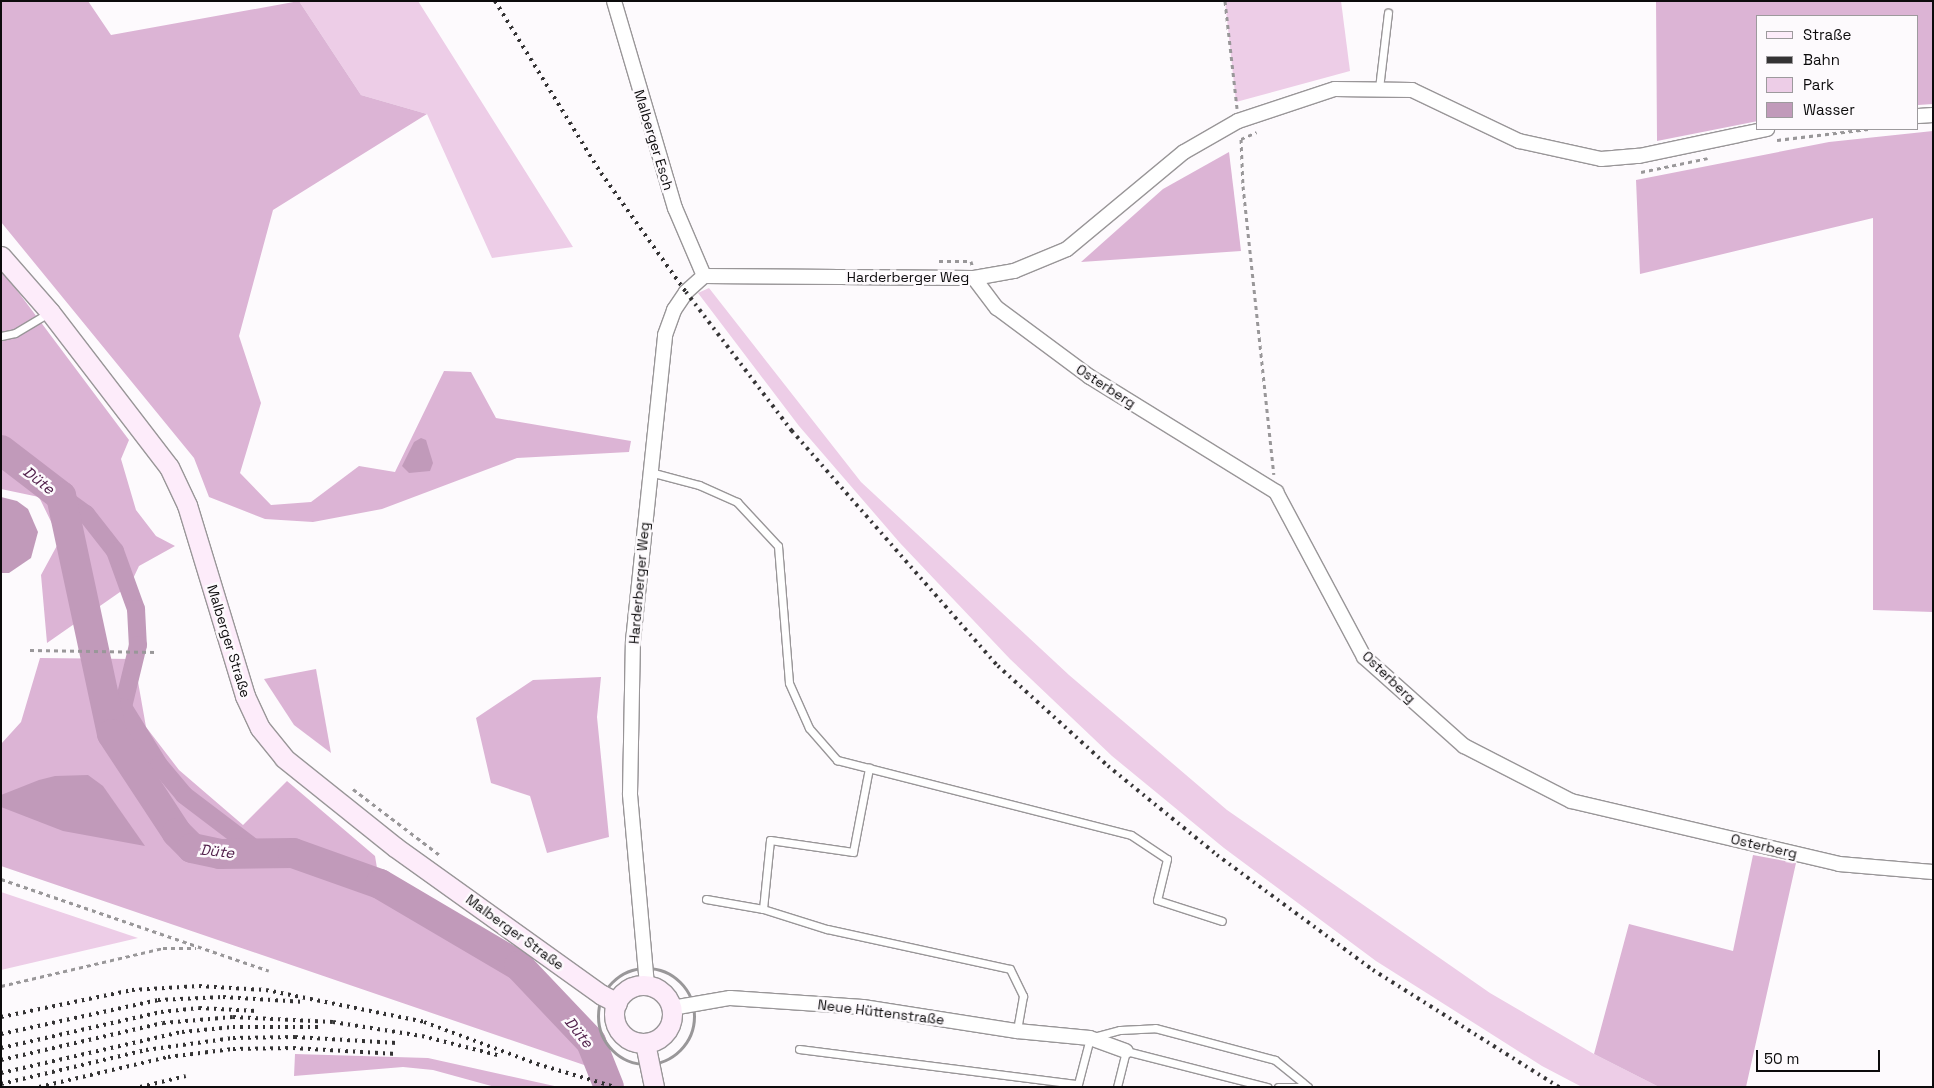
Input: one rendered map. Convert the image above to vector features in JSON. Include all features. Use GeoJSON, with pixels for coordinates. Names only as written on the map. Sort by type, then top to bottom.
{"type":"FeatureCollection","features":[{"type":"Feature","properties":{"kind":"street","name":"Malberger Esch"},"geometry":{"type":"LineString","coordinates":[[614,1],[675,208],[704,276]]}},
{"type":"Feature","properties":{"kind":"street","name":"Harderberger Weg"},"geometry":{"type":"LineString","coordinates":[[648,978],[640,913],[630,794],[633,641],[665,335],[674,310],[686,292],[704,276],[974,278],[1014,271],[1066,249],[1184,152],[1238,121],[1335,89],[1379,88],[1412,90],[1518,141],[1601,159],[1639,156],[1762,130]]}},
{"type":"Feature","properties":{"kind":"street"},"geometry":{"type":"LineString","coordinates":[[1919,116],[1933,115]]}},
{"type":"Feature","properties":{"kind":"street","name":"Malberger Straße"},"geometry":{"type":"LineString","coordinates":[[1,256],[50,312],[169,467],[187,505],[245,696],[260,728],[284,758],[395,847],[607,990]]}},
{"type":"Feature","properties":{"kind":"street","name":"Osterberg"},"geometry":{"type":"LineString","coordinates":[[974,278],[997,308],[1090,377],[1276,492],[1364,657],[1464,746],[1571,802],[1839,864],[1933,872]]}},
{"type":"Feature","properties":{"kind":"street"},"geometry":{"type":"LineString","coordinates":[[648,978],[664,994],[672,1008],[668,1029],[663,1036],[645,1043],[626,1038],[620,1031],[615,1022],[607,990],[629,989],[648,978]]}},
{"type":"Feature","properties":{"kind":"street","name":"Neue Hüttenstraße"},"geometry":{"type":"LineString","coordinates":[[672,1008],[730,998],[863,1007],[1017,1031],[1090,1038],[1126,1051]]}},
{"type":"Feature","properties":{"kind":"street"},"geometry":{"type":"LineString","coordinates":[[645,1043],[654,1087]]}},
{"type":"Feature","properties":{"kind":"lane"},"geometry":{"type":"LineString","coordinates":[[1379,88],[1388,12]]}},
{"type":"Feature","properties":{"kind":"lane"},"geometry":{"type":"LineString","coordinates":[[1,336],[15,332],[50,312]]}},
{"type":"Feature","properties":{"kind":"lane"},"geometry":{"type":"LineString","coordinates":[[650,472],[699,485],[737,502],[778,546],[789,683],[809,728],[837,760],[1131,835],[1166,858],[1157,900],[1222,921]]}},
{"type":"Feature","properties":{"kind":"lane"},"geometry":{"type":"LineString","coordinates":[[763,909],[770,840],[852,852],[869,768]]}},
{"type":"Feature","properties":{"kind":"lane"},"geometry":{"type":"LineString","coordinates":[[706,899],[763,909],[827,929],[1010,969],[1023,996],[1017,1031]]}},
{"type":"Feature","properties":{"kind":"lane","name":"Neue Hüttenstraße"},"geometry":{"type":"LineString","coordinates":[[1090,1038],[1120,1030],[1155,1028],[1274,1060],[1307,1087]]}},
{"type":"Feature","properties":{"kind":"lane"},"geometry":{"type":"LineString","coordinates":[[799,1049],[1078,1084],[1090,1038]]}},
{"type":"Feature","properties":{"kind":"lane"},"geometry":{"type":"LineString","coordinates":[[1117,1087],[1126,1051]]}},
{"type":"Feature","properties":{"kind":"lane","name":"Neue Hüttenstraße"},"geometry":{"type":"LineString","coordinates":[[1126,1051],[1267,1087]]}},
{"type":"Feature","properties":{"kind":"lane","name":"Neue Hüttenstraße"},"geometry":{"type":"LineString","coordinates":[[1278,1087],[1307,1087]]}},
{"type":"Feature","properties":{"kind":"path"},"geometry":{"type":"LineString","coordinates":[[1225,1],[1276,492]]}},
{"type":"Feature","properties":{"kind":"path"},"geometry":{"type":"LineString","coordinates":[[30,650],[154,652]]}},
{"type":"Feature","properties":{"kind":"path"},"geometry":{"type":"LineString","coordinates":[[349,786],[443,858]]}},
{"type":"Feature","properties":{"kind":"path"},"geometry":{"type":"LineString","coordinates":[[1,880],[269,971]]}},
{"type":"Feature","properties":{"kind":"path"},"geometry":{"type":"LineString","coordinates":[[1,986],[163,948],[200,948]]}},
{"type":"Feature","properties":{"kind":"path"},"geometry":{"type":"LineString","coordinates":[[631,969],[648,978],[665,971],[683,984],[694,1004],[694,1028],[682,1050],[662,1062],[648,1065],[620,1058],[608,1046],[600,1032],[597,1015],[607,990],[631,969]]}},
{"type":"Feature","properties":{"kind":"green space"},"geometry":{"type":"Polygon","coordinates":[[[299,1],[418,1],[573,247],[492,258],[427,114],[361,95],[299,1]]]}},
{"type":"Feature","properties":{"kind":"green space"},"geometry":{"type":"Polygon","coordinates":[[[1225,1],[1341,1],[1350,71],[1236,102],[1225,1]]]}},
{"type":"Feature","properties":{"kind":"green space"},"geometry":{"type":"Polygon","coordinates":[[[709,288],[861,482],[1069,675],[1227,810],[1490,993],[1594,1054],[1659,1087],[1582,1087],[1542,1066],[1376,961],[1224,848],[1112,756],[1010,659],[900,543],[799,426],[698,293],[709,288]]]}},
{"type":"Feature","properties":{"kind":"green space"},"geometry":{"type":"Polygon","coordinates":[[[1,892],[138,938],[1,970],[1,892]]]}},
{"type":"Feature","properties":{"kind":"shaded area"},"geometry":{"type":"Polygon","coordinates":[[[1,1],[88,1],[111,35],[299,1],[361,95],[427,114],[273,210],[239,336],[261,403],[240,473],[271,505],[311,502],[359,466],[395,472],[444,371],[471,372],[496,418],[631,441],[629,452],[517,458],[382,509],[313,522],[265,519],[209,497],[194,458],[1,222],[1,1]]]}},
{"type":"Feature","properties":{"kind":"shaded area"},"geometry":{"type":"Polygon","coordinates":[[[1656,1],[1933,1],[1933,104],[1919,105],[1919,15],[1756,15],[1756,121],[1657,141],[1656,1]]]}},
{"type":"Feature","properties":{"kind":"shaded area"},"geometry":{"type":"Polygon","coordinates":[[[1933,131],[1933,612],[1873,610],[1873,218],[1640,274],[1636,180],[1829,142],[1933,131]]]}},
{"type":"Feature","properties":{"kind":"shaded area"},"geometry":{"type":"Polygon","coordinates":[[[1229,152],[1241,251],[1081,262],[1163,189],[1229,152]]]}},
{"type":"Feature","properties":{"kind":"shaded area"},"geometry":{"type":"Polygon","coordinates":[[[1,269],[129,440],[121,459],[136,510],[156,536],[175,546],[139,566],[130,585],[47,643],[41,575],[60,540],[39,497],[1,489],[1,269]]]}},
{"type":"Feature","properties":{"kind":"shaded area"},"geometry":{"type":"Polygon","coordinates":[[[40,658],[134,659],[146,727],[179,770],[243,825],[287,781],[375,856],[382,898],[513,974],[573,1035],[587,1066],[1,866],[1,744],[21,722],[40,658]]]}},
{"type":"Feature","properties":{"kind":"shaded area"},"geometry":{"type":"Polygon","coordinates":[[[316,669],[331,753],[294,725],[264,679],[316,669]]]}},
{"type":"Feature","properties":{"kind":"shaded area"},"geometry":{"type":"Polygon","coordinates":[[[601,677],[597,717],[609,837],[547,853],[530,796],[491,783],[476,718],[533,680],[601,677]]]}},
{"type":"Feature","properties":{"kind":"shaded area"},"geometry":{"type":"Polygon","coordinates":[[[1753,855],[1796,863],[1746,1087],[1659,1087],[1594,1054],[1629,924],[1733,951],[1753,855]]]}},
{"type":"Feature","properties":{"kind":"shaded area"},"geometry":{"type":"Polygon","coordinates":[[[295,1054],[428,1058],[559,1087],[495,1087],[433,1070],[403,1067],[294,1076],[295,1054]]]}},
{"type":"Feature","properties":{"kind":"water"},"geometry":{"type":"Polygon","coordinates":[[[421,438],[426,440],[433,463],[430,471],[409,473],[402,466],[414,442],[421,438]]]}},
{"type":"Feature","properties":{"kind":"water"},"geometry":{"type":"Polygon","coordinates":[[[1,497],[17,501],[28,509],[38,532],[31,558],[9,573],[1,573],[1,497]]]}},
{"type":"Feature","properties":{"kind":"water"},"geometry":{"type":"Polygon","coordinates":[[[88,775],[103,786],[145,846],[63,831],[1,807],[1,795],[39,780],[55,776],[88,775]]]}},
{"type":"Feature","properties":{"kind":"waterway","name":"Düte"},"geometry":{"type":"LineString","coordinates":[[1,450],[61,496],[112,734],[177,833],[192,848],[220,854],[293,853],[380,884],[519,966],[591,1042],[609,1087]]}},
{"type":"Feature","properties":{"kind":"waterway"},"geometry":{"type":"LineString","coordinates":[[61,496],[86,514],[115,551],[136,609],[138,645],[123,707],[159,765],[184,795],[259,852]]}},
{"type":"Feature","properties":{"kind":"railway"},"geometry":{"type":"LineString","coordinates":[[495,1],[601,173],[686,292],[792,431],[998,666],[1108,766],[1217,855],[1373,970],[1559,1087]]}},
{"type":"Feature","properties":{"kind":"railway"},"geometry":{"type":"LineString","coordinates":[[1,1017],[132,990],[199,986],[266,990],[424,1022],[537,1064],[615,1087]]}},
{"type":"Feature","properties":{"kind":"railway"},"geometry":{"type":"LineString","coordinates":[[1,1034],[158,1000],[223,997],[305,1002]]}},
{"type":"Feature","properties":{"kind":"railway"},"geometry":{"type":"LineString","coordinates":[[1,1048],[161,1012],[199,1008],[257,1011]]}},
{"type":"Feature","properties":{"kind":"railway"},"geometry":{"type":"LineString","coordinates":[[1,1060],[163,1023],[233,1017],[333,1022],[422,1036],[501,1056]]}},
{"type":"Feature","properties":{"kind":"railway"},"geometry":{"type":"LineString","coordinates":[[1,1073],[182,1032],[233,1027],[319,1027]]}},
{"type":"Feature","properties":{"kind":"railway"},"geometry":{"type":"LineString","coordinates":[[1,1084],[146,1050],[233,1038],[295,1037],[397,1043]]}},
{"type":"Feature","properties":{"kind":"railway"},"geometry":{"type":"LineString","coordinates":[[39,1087],[168,1057],[233,1049],[293,1048],[397,1054]]}},
{"type":"Feature","properties":{"kind":"railway"},"geometry":{"type":"LineString","coordinates":[[140,1087],[186,1076]]}}]}
